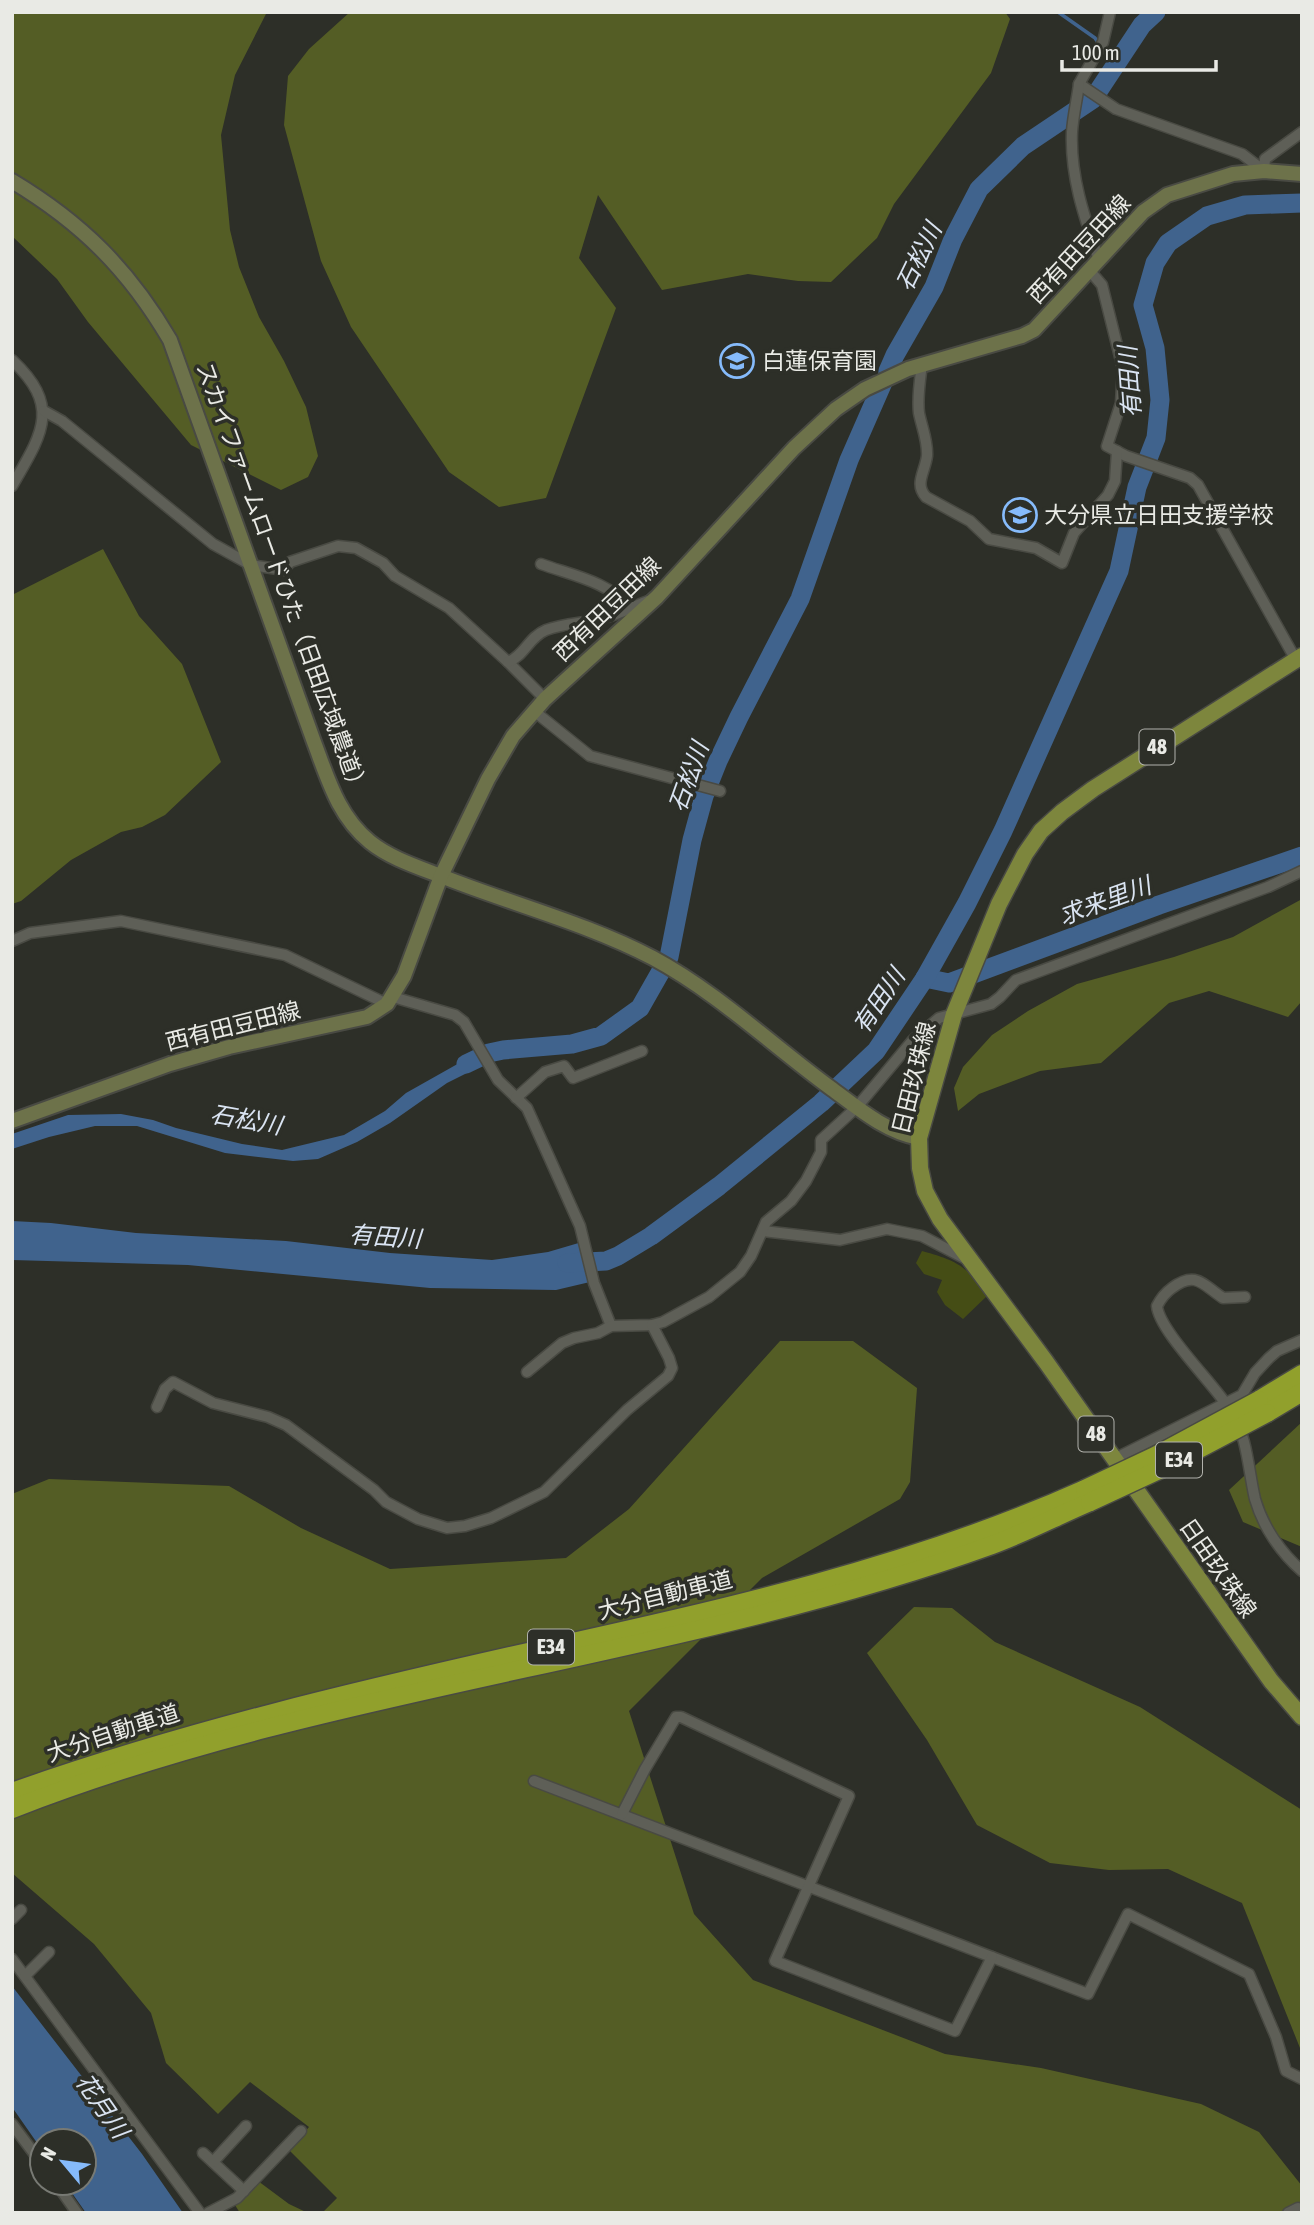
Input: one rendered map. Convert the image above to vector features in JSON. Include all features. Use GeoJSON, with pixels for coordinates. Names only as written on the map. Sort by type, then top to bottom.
{"type":"FeatureCollection","features":[{"type":"Feature","properties":{"kind":"highway","name":"大分自動車道"},"geometry":{"type":"LineString","coordinates":[[1263,1406],[1302,1374]]}},
{"type":"Feature","properties":{"kind":"highway","name":"大分自動車道"},"geometry":{"type":"LineString","coordinates":[[16,1802],[103,1760],[284,1708],[670,1621],[926,1550],[1087,1496],[1155,1456],[1263,1406],[1302,1392]]}},
{"type":"Feature","properties":{"kind":"main road","name":"西有田豆田線"},"geometry":{"type":"LineString","coordinates":[[12,1121],[181,1061],[229,1047],[367,1017],[390,1000],[404,976],[441,876],[488,779],[513,736],[545,699],[657,597],[817,425],[865,389],[915,366],[1022,336],[1034,330],[1123,233],[1151,205],[1167,195],[1210,179],[1233,174],[1264,171],[1302,174]]}},
{"type":"Feature","properties":{"kind":"main road","name":"スカイファームロードひた（日田広域農道）"},"geometry":{"type":"LineString","coordinates":[[12,181],[44,200],[82,229],[147,300],[170,340],[333,793],[346,818],[371,843],[400,860],[602,934],[653,958],[719,1001],[857,1107],[897,1133],[919,1138]]}},
{"type":"Feature","properties":{"kind":"main road","name":"日田玖珠線"},"geometry":{"type":"LineString","coordinates":[[1299,658],[1093,789],[1062,811],[1041,831],[1025,854],[999,904],[961,995],[919,1138],[920,1168],[925,1191],[940,1219],[1271,1681],[1302,1717]]}},
{"type":"Feature","properties":{"kind":"street"},"geometry":{"type":"LineString","coordinates":[[1110,12],[1103,42],[1081,85],[1072,131],[1073,164],[1082,209],[1124,369],[1121,403],[1107,446],[1190,478],[1198,485],[1299,658]]}},
{"type":"Feature","properties":{"kind":"street"},"geometry":{"type":"LineString","coordinates":[[1081,85],[1116,109],[1242,154],[1264,171]]}},
{"type":"Feature","properties":{"kind":"street"},"geometry":{"type":"LineString","coordinates":[[1264,171],[1265,159],[1302,132]]}},
{"type":"Feature","properties":{"kind":"street"},"geometry":{"type":"LineString","coordinates":[[12,360],[29,376],[42,396],[44,411],[29,456],[12,486]]}},
{"type":"Feature","properties":{"kind":"street"},"geometry":{"type":"LineString","coordinates":[[915,366],[927,446],[919,485],[921,492],[970,521],[989,539],[1035,548],[1062,563],[1074,533],[1108,495],[1115,481],[1121,453]]}},
{"type":"Feature","properties":{"kind":"street"},"geometry":{"type":"LineString","coordinates":[[44,411],[62,421],[213,544],[251,565],[284,570],[290,562],[338,547],[356,548],[383,563],[395,576],[449,608],[545,699]]}},
{"type":"Feature","properties":{"kind":"street"},"geometry":{"type":"LineString","coordinates":[[541,564],[610,589],[621,596],[631,608]]}},
{"type":"Feature","properties":{"kind":"street"},"geometry":{"type":"LineString","coordinates":[[508,662],[516,659],[537,634],[549,629],[605,618],[657,597]]}},
{"type":"Feature","properties":{"kind":"street"},"geometry":{"type":"LineString","coordinates":[[534,711],[590,756],[720,791]]}},
{"type":"Feature","properties":{"kind":"street"},"geometry":{"type":"LineString","coordinates":[[527,1372],[562,1343],[574,1338],[598,1333],[611,1326],[652,1325],[669,1319],[709,1297],[740,1272],[766,1222],[791,1201],[806,1181],[821,1152],[821,1139],[857,1107],[913,1040],[939,1018],[991,1004],[1016,980],[1268,887],[1302,871]]}},
{"type":"Feature","properties":{"kind":"street"},"geometry":{"type":"LineString","coordinates":[[12,941],[30,933],[121,921],[285,955],[390,1000],[455,1015],[464,1022],[489,1068],[527,1108],[580,1226],[594,1283],[611,1326]]}},
{"type":"Feature","properties":{"kind":"street"},"geometry":{"type":"LineString","coordinates":[[516,1098],[545,1072],[564,1066],[573,1077],[642,1051]]}},
{"type":"Feature","properties":{"kind":"street"},"geometry":{"type":"LineString","coordinates":[[763,1231],[840,1240],[887,1229],[922,1237],[972,1261]]}},
{"type":"Feature","properties":{"kind":"street"},"geometry":{"type":"LineString","coordinates":[[1245,1297],[1223,1298],[1203,1283],[1191,1279],[1182,1280],[1167,1291],[1157,1306],[1168,1331],[1232,1413],[1248,1452],[1255,1500],[1263,1519],[1288,1559],[1302,1571]]}},
{"type":"Feature","properties":{"kind":"street"},"geometry":{"type":"LineString","coordinates":[[158,1406],[168,1384],[173,1382],[213,1403],[286,1424],[386,1502],[418,1519],[437,1525],[447,1528],[465,1526],[491,1518],[544,1492],[627,1410],[668,1376],[672,1368],[669,1358],[652,1325]]}},
{"type":"Feature","properties":{"kind":"street"},"geometry":{"type":"LineString","coordinates":[[1114,1459],[1241,1395],[1255,1373],[1269,1358],[1277,1351],[1302,1340]]}},
{"type":"Feature","properties":{"kind":"street"},"geometry":{"type":"LineString","coordinates":[[622,1814],[676,1717],[681,1717],[849,1796],[775,1961],[955,2031],[992,1957]]}},
{"type":"Feature","properties":{"kind":"street"},"geometry":{"type":"LineString","coordinates":[[534,1781],[1088,1994],[1128,1914],[1249,1974],[1276,2038],[1286,2071],[1302,2079]]}},
{"type":"Feature","properties":{"kind":"street"},"geometry":{"type":"LineString","coordinates":[[12,1919],[21,1910]]}},
{"type":"Feature","properties":{"kind":"street"},"geometry":{"type":"LineString","coordinates":[[25,1976],[49,1952]]}},
{"type":"Feature","properties":{"kind":"street"},"geometry":{"type":"LineString","coordinates":[[12,1959],[200,2213]]}},
{"type":"Feature","properties":{"kind":"street"},"geometry":{"type":"LineString","coordinates":[[12,2124],[28,2145]]}},
{"type":"Feature","properties":{"kind":"street"},"geometry":{"type":"LineString","coordinates":[[213,2162],[246,2126]]}},
{"type":"Feature","properties":{"kind":"street"},"geometry":{"type":"LineString","coordinates":[[208,2213],[244,2192],[301,2131]]}},
{"type":"Feature","properties":{"kind":"street"},"geometry":{"type":"LineString","coordinates":[[203,2153],[244,2192]]}},
{"type":"Feature","properties":{"kind":"street"},"geometry":{"type":"LineString","coordinates":[[66,2197],[77,2213]]}},
{"type":"Feature","properties":{"kind":"green space"},"geometry":{"type":"Polygon","coordinates":[[[12,12],[267,12],[235,75],[221,135],[230,230],[239,267],[259,317],[306,407],[318,456],[308,477],[281,490],[191,445],[88,322],[57,279],[12,236],[12,12]]]}},
{"type":"Feature","properties":{"kind":"green space"},"geometry":{"type":"Polygon","coordinates":[[[350,12],[1005,12],[1010,19],[991,73],[894,204],[877,238],[831,282],[798,281],[748,274],[662,290],[598,195],[579,258],[616,308],[546,498],[499,507],[449,472],[351,327],[321,261],[284,125],[288,76],[309,49],[350,12]]]}},
{"type":"Feature","properties":{"kind":"green space"},"geometry":{"type":"Polygon","coordinates":[[[103,549],[139,616],[182,664],[221,762],[165,815],[142,827],[121,832],[71,860],[21,901],[12,904],[12,595],[103,549]]]}},
{"type":"Feature","properties":{"kind":"green space"},"geometry":{"type":"Polygon","coordinates":[[[1302,899],[1302,1001],[1288,1017],[1209,991],[1169,1003],[1101,1063],[1040,1071],[979,1094],[958,1111],[954,1088],[963,1067],[992,1035],[1028,1011],[1077,984],[1174,957],[1233,937],[1302,899]]]}},
{"type":"Feature","properties":{"kind":"green space"},"geometry":{"type":"Polygon","coordinates":[[[922,1251],[960,1266],[988,1295],[963,1319],[945,1305],[937,1292],[942,1280],[924,1274],[916,1263],[922,1251]]]}},
{"type":"Feature","properties":{"kind":"green space"},"geometry":{"type":"Polygon","coordinates":[[[780,1341],[853,1341],[917,1388],[910,1482],[900,1499],[762,1578],[629,1711],[694,1914],[753,1980],[945,2054],[1041,2068],[1201,2104],[1259,2132],[1302,2186],[1302,2213],[322,2213],[337,2198],[289,2150],[309,2127],[250,2082],[218,2114],[166,2063],[151,2013],[94,1944],[12,1873],[12,1494],[49,1479],[229,1486],[301,1528],[390,1569],[566,1558],[629,1509],[780,1341]]]}},
{"type":"Feature","properties":{"kind":"green space"},"geometry":{"type":"Polygon","coordinates":[[[1302,1422],[1302,1547],[1243,1522],[1229,1490],[1302,1422]]]}},
{"type":"Feature","properties":{"kind":"green space"},"geometry":{"type":"Polygon","coordinates":[[[914,1607],[952,1608],[995,1642],[1140,1707],[1302,1810],[1302,2053],[1242,1903],[1168,1869],[1109,1870],[1050,1863],[977,1825],[927,1740],[867,1653],[914,1607]]]}},
{"type":"Feature","properties":{"kind":"green space"},"geometry":{"type":"Polygon","coordinates":[[[258,2181],[289,2204],[308,2213],[240,2213],[235,2205],[258,2181]]]}},
{"type":"Feature","properties":{"kind":"water"},"geometry":{"type":"Polygon","coordinates":[[[477,1053],[483,1065],[447,1083],[390,1123],[357,1142],[318,1159],[293,1161],[225,1153],[137,1126],[95,1126],[12,1149],[12,1134],[68,1115],[121,1114],[242,1144],[282,1150],[344,1135],[385,1111],[406,1093],[477,1053]]]}},
{"type":"Feature","properties":{"kind":"water"},"geometry":{"type":"Polygon","coordinates":[[[12,1221],[136,1233],[286,1241],[390,1253],[492,1260],[548,1252],[582,1242],[590,1282],[556,1290],[430,1288],[188,1265],[12,1260],[12,1221]]]}},
{"type":"Feature","properties":{"kind":"water","name":"花月川"},"geometry":{"type":"Polygon","coordinates":[[[12,1986],[142,2154],[183,2213],[86,2213],[75,2197],[98,2197],[98,2127],[28,2127],[28,2130],[12,2107],[12,1986]]]}},
{"type":"Feature","properties":{"kind":"waterway"},"geometry":{"type":"LineString","coordinates":[[1058,12],[1095,38],[1115,68]]}},
{"type":"Feature","properties":{"kind":"waterway","name":"石松川"},"geometry":{"type":"LineString","coordinates":[[466,1064],[489,1053],[503,1050],[572,1044],[601,1036],[640,1008],[669,957],[692,840],[704,796],[718,761],[800,599],[849,460],[895,355],[934,287],[953,239],[979,189],[1023,146],[1093,99],[1142,25],[1156,12]]}},
{"type":"Feature","properties":{"kind":"waterway","name":"有田川"},"geometry":{"type":"LineString","coordinates":[[567,1263],[606,1261],[651,1236],[719,1186],[821,1103],[876,1051],[925,978],[967,903],[1003,831],[1119,571],[1137,487],[1156,438],[1160,400],[1155,348],[1143,305],[1155,263],[1168,243],[1207,216],[1245,205],[1302,203]]}},
{"type":"Feature","properties":{"kind":"waterway","name":"求来里川"},"geometry":{"type":"LineString","coordinates":[[925,978],[949,983],[1159,905],[1302,856]]}},
{"type":"Feature","properties":{"kind":"place","name":"白蓮保育園"},"geometry":{"type":"Point","coordinates":[737,361]}},
{"type":"Feature","properties":{"kind":"place","name":"大分県立日田支援学校"},"geometry":{"type":"Point","coordinates":[1020,515]}}]}
